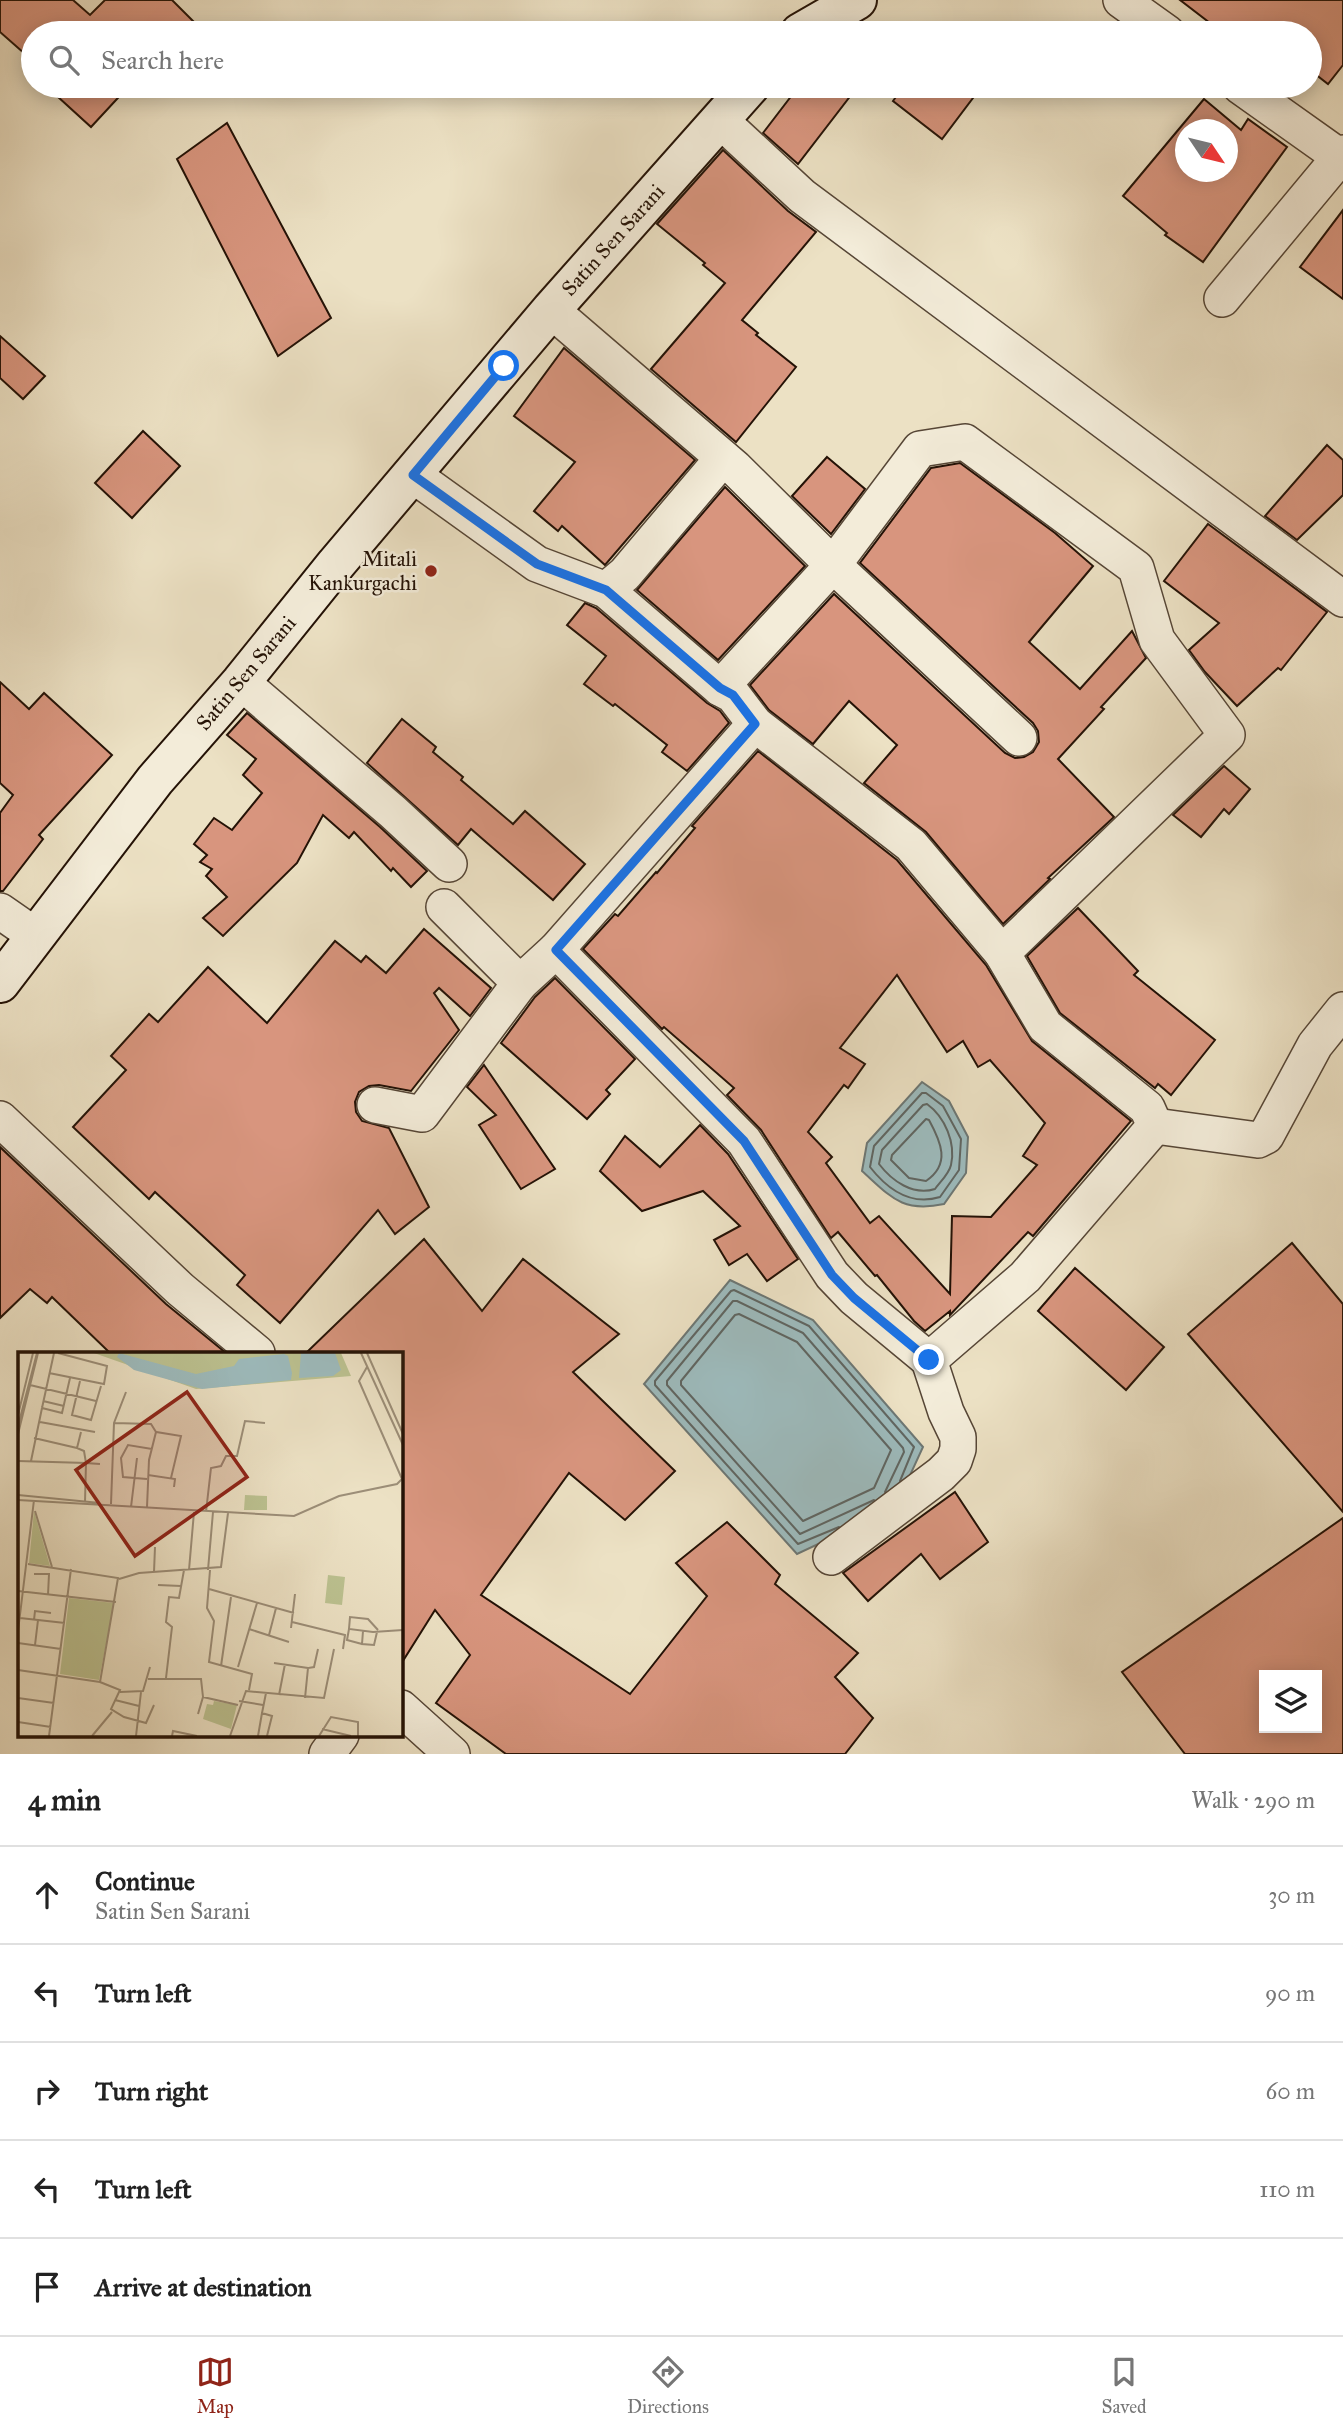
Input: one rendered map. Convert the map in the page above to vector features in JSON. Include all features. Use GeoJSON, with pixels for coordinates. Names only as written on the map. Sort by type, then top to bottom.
{"type":"FeatureCollection","features":[{"type":"Feature","properties":{"kind":"main road"},"geometry":{"type":"LineString","coordinates":[[805,21],[817,0]]}},
{"type":"Feature","properties":{"kind":"main road"},"geometry":{"type":"LineString","coordinates":[[819,21],[857,0]]}},
{"type":"Feature","properties":{"kind":"main road","name":"Satin Sen Sarani"},"geometry":{"type":"LineString","coordinates":[[0,983],[155,780],[241,682],[336,564],[551,310],[739,98]]}},
{"type":"Feature","properties":{"kind":"street"},"geometry":{"type":"LineString","coordinates":[[1121,0],[1150,21]]}},
{"type":"Feature","properties":{"kind":"street"},"geometry":{"type":"LineString","coordinates":[[1222,299],[1342,156],[1257,98]]}},
{"type":"Feature","properties":{"kind":"street"},"geometry":{"type":"LineString","coordinates":[[720,120],[802,196],[1343,599]]}},
{"type":"Feature","properties":{"kind":"street"},"geometry":{"type":"LineString","coordinates":[[551,310],[723,458],[833,565],[1019,738]]}},
{"type":"Feature","properties":{"kind":"street"},"geometry":{"type":"LineString","coordinates":[[720,688],[833,565],[920,449],[965,442],[1136,568],[1157,640],[1227,735],[1002,953]]}},
{"type":"Feature","properties":{"kind":"street"},"geometry":{"type":"LineString","coordinates":[[606,590],[625,575],[723,458]]}},
{"type":"Feature","properties":{"kind":"street"},"geometry":{"type":"LineString","coordinates":[[413,475],[537,564],[606,590],[720,688],[733,695],[755,724],[911,845],[1002,953],[1045,1026],[1147,1108],[1155,1126]]}},
{"type":"Feature","properties":{"kind":"street"},"geometry":{"type":"LineString","coordinates":[[241,682],[393,812],[449,864]]}},
{"type":"Feature","properties":{"kind":"street"},"geometry":{"type":"LineString","coordinates":[[375,1105],[422,1114],[520,983],[556,950],[755,724]]}},
{"type":"Feature","properties":{"kind":"street"},"geometry":{"type":"LineString","coordinates":[[444,907],[520,983]]}},
{"type":"Feature","properties":{"kind":"street"},"geometry":{"type":"LineString","coordinates":[[0,911],[36,936]]}},
{"type":"Feature","properties":{"kind":"street"},"geometry":{"type":"LineString","coordinates":[[556,950],[744,1141],[832,1275],[854,1298],[929,1360],[946,1412],[958,1437],[954,1461],[941,1474],[831,1557]]}},
{"type":"Feature","properties":{"kind":"street"},"geometry":{"type":"LineString","coordinates":[[1155,1126],[1258,1140],[1266,1136],[1315,1045],[1343,1010]]}},
{"type":"Feature","properties":{"kind":"street"},"geometry":{"type":"LineString","coordinates":[[0,1119],[180,1289],[256,1352]]}},
{"type":"Feature","properties":{"kind":"street"},"geometry":{"type":"LineString","coordinates":[[929,1360],[1026,1277],[1155,1126]]}},
{"type":"Feature","properties":{"kind":"street"},"geometry":{"type":"LineString","coordinates":[[402,1709],[452,1754]]}},
{"type":"Feature","properties":{"kind":"street"},"geometry":{"type":"LineString","coordinates":[[327,1754],[340,1736]]}},
{"type":"Feature","properties":{"kind":"water"},"geometry":{"type":"Polygon","coordinates":[[[922,1082],[949,1101],[968,1137],[966,1173],[944,1204],[930,1206],[898,1201],[862,1171],[867,1143],[922,1082]]]}},
{"type":"Feature","properties":{"kind":"water"},"geometry":{"type":"Polygon","coordinates":[[[730,1280],[813,1320],[923,1447],[895,1508],[797,1554],[644,1384],[730,1280]]]}},
{"type":"Feature","properties":{"kind":"building"},"geometry":{"type":"Polygon","coordinates":[[[0,0],[73,0],[90,15],[105,0],[172,0],[193,21],[21,21],[21,50],[0,32],[0,0]]]}},
{"type":"Feature","properties":{"kind":"building"},"geometry":{"type":"Polygon","coordinates":[[[1180,0],[1343,0],[1343,65],[1328,84],[1322,79],[1322,21],[1207,21],[1180,0]]]}},
{"type":"Feature","properties":{"kind":"building"},"geometry":{"type":"Polygon","coordinates":[[[59,98],[118,98],[91,127],[59,98]]]}},
{"type":"Feature","properties":{"kind":"building"},"geometry":{"type":"Polygon","coordinates":[[[790,98],[849,98],[798,164],[763,133],[790,98]]]}},
{"type":"Feature","properties":{"kind":"building"},"geometry":{"type":"Polygon","coordinates":[[[895,98],[973,98],[942,139],[893,101],[895,98]]]}},
{"type":"Feature","properties":{"kind":"building"},"geometry":{"type":"Polygon","coordinates":[[[1204,99],[1228,119],[1187,119],[1204,99]]]}},
{"type":"Feature","properties":{"kind":"building"},"geometry":{"type":"Polygon","coordinates":[[[1248,119],[1287,147],[1203,262],[1165,235],[1167,233],[1123,196],[1175,134],[1175,182],[1238,182],[1238,127],[1241,130],[1248,119]]]}},
{"type":"Feature","properties":{"kind":"building"},"geometry":{"type":"Polygon","coordinates":[[[227,123],[331,318],[278,356],[177,159],[227,123]]]}},
{"type":"Feature","properties":{"kind":"building"},"geometry":{"type":"Polygon","coordinates":[[[723,150],[788,211],[816,232],[742,320],[758,333],[756,335],[796,367],[736,442],[651,369],[725,283],[657,224],[723,150]]]}},
{"type":"Feature","properties":{"kind":"building"},"geometry":{"type":"Polygon","coordinates":[[[1343,210],[1343,299],[1300,267],[1343,210]]]}},
{"type":"Feature","properties":{"kind":"building"},"geometry":{"type":"Polygon","coordinates":[[[0,336],[45,376],[23,399],[0,378],[0,336]]]}},
{"type":"Feature","properties":{"kind":"building"},"geometry":{"type":"Polygon","coordinates":[[[564,348],[695,460],[605,565],[562,526],[558,531],[534,511],[575,462],[514,416],[564,348]]]}},
{"type":"Feature","properties":{"kind":"building"},"geometry":{"type":"Polygon","coordinates":[[[143,431],[180,466],[132,518],[95,483],[143,431]]]}},
{"type":"Feature","properties":{"kind":"building"},"geometry":{"type":"Polygon","coordinates":[[[1327,445],[1343,460],[1343,495],[1297,540],[1265,516],[1327,445]]]}},
{"type":"Feature","properties":{"kind":"building"},"geometry":{"type":"Polygon","coordinates":[[[827,457],[865,489],[831,534],[792,496],[827,457]]]}},
{"type":"Feature","properties":{"kind":"building"},"geometry":{"type":"Polygon","coordinates":[[[960,463],[1055,533],[1093,566],[1029,642],[1080,689],[1132,631],[1146,658],[1058,759],[1114,817],[1003,924],[926,832],[864,783],[897,745],[849,701],[813,744],[769,710],[750,685],[834,594],[1005,753],[1015,758],[1033,752],[1039,742],[1038,731],[1033,723],[860,563],[931,468],[960,463]]]}},
{"type":"Feature","properties":{"kind":"building"},"geometry":{"type":"Polygon","coordinates":[[[725,487],[805,566],[718,660],[637,590],[725,487]]]}},
{"type":"Feature","properties":{"kind":"building"},"geometry":{"type":"Polygon","coordinates":[[[1208,524],[1327,612],[1281,670],[1278,668],[1237,706],[1205,672],[1189,650],[1219,623],[1164,581],[1208,524]]]}},
{"type":"Feature","properties":{"kind":"building"},"geometry":{"type":"Polygon","coordinates":[[[585,603],[596,608],[707,703],[720,711],[729,723],[687,771],[662,752],[667,745],[615,704],[613,706],[584,684],[606,656],[567,625],[585,603]]]}},
{"type":"Feature","properties":{"kind":"building"},"geometry":{"type":"Polygon","coordinates":[[[0,682],[29,709],[44,693],[112,755],[39,835],[43,839],[3,891],[0,891],[0,813],[13,795],[0,783],[0,682]]]}},
{"type":"Feature","properties":{"kind":"building"},"geometry":{"type":"Polygon","coordinates":[[[247,713],[427,871],[411,887],[393,868],[391,871],[354,832],[349,838],[323,815],[297,863],[223,936],[203,918],[227,897],[206,876],[212,869],[200,862],[207,855],[194,844],[214,818],[232,830],[262,793],[243,775],[256,759],[227,735],[247,713]]]}},
{"type":"Feature","properties":{"kind":"building"},"geometry":{"type":"Polygon","coordinates":[[[402,719],[436,747],[433,752],[463,777],[461,780],[513,824],[525,811],[585,864],[553,900],[471,829],[458,845],[367,763],[402,719]]]}},
{"type":"Feature","properties":{"kind":"building"},"geometry":{"type":"Polygon","coordinates":[[[758,751],[897,860],[986,965],[1032,1041],[1131,1121],[1033,1236],[1028,1232],[950,1315],[950,1311],[925,1331],[838,1232],[831,1238],[761,1130],[727,1095],[734,1088],[664,1027],[662,1029],[583,949],[657,873],[695,828],[692,826],[758,751]],[[897,975],[840,1048],[865,1064],[848,1088],[844,1085],[808,1132],[832,1157],[826,1163],[870,1223],[879,1216],[950,1294],[952,1216],[991,1217],[1037,1165],[1023,1156],[1045,1123],[990,1060],[978,1067],[963,1041],[947,1052],[897,975]]]}},
{"type":"Feature","properties":{"kind":"building"},"geometry":{"type":"Polygon","coordinates":[[[1224,766],[1250,789],[1229,814],[1224,809],[1201,837],[1173,815],[1224,766]]]}},
{"type":"Feature","properties":{"kind":"building"},"geometry":{"type":"Polygon","coordinates":[[[1078,908],[1138,971],[1134,975],[1215,1040],[1171,1095],[1158,1084],[1155,1088],[1060,1013],[1027,956],[1078,908]]]}},
{"type":"Feature","properties":{"kind":"building"},"geometry":{"type":"Polygon","coordinates":[[[424,929],[491,988],[470,1016],[439,988],[434,993],[459,1030],[411,1091],[379,1085],[369,1086],[359,1092],[355,1102],[356,1112],[362,1121],[389,1128],[429,1207],[395,1234],[378,1210],[280,1323],[237,1285],[245,1275],[155,1192],[149,1199],[73,1127],[126,1070],[111,1056],[149,1014],[158,1022],[208,967],[267,1023],[335,941],[361,962],[366,956],[386,973],[424,929]]]}},
{"type":"Feature","properties":{"kind":"building"},"geometry":{"type":"Polygon","coordinates":[[[555,978],[635,1059],[606,1090],[610,1094],[587,1119],[501,1043],[535,997],[555,978]]]}},
{"type":"Feature","properties":{"kind":"building"},"geometry":{"type":"Polygon","coordinates":[[[484,1065],[555,1169],[521,1189],[479,1125],[496,1115],[467,1087],[484,1065]]]}},
{"type":"Feature","properties":{"kind":"building"},"geometry":{"type":"Polygon","coordinates":[[[700,1125],[728,1154],[798,1259],[767,1281],[747,1254],[729,1265],[714,1240],[740,1226],[703,1191],[642,1211],[600,1171],[625,1136],[660,1167],[700,1125]]]}},
{"type":"Feature","properties":{"kind":"building"},"geometry":{"type":"Polygon","coordinates":[[[0,1147],[166,1304],[225,1352],[109,1352],[52,1297],[47,1303],[30,1289],[0,1318],[0,1147]]]}},
{"type":"Feature","properties":{"kind":"building"},"geometry":{"type":"Polygon","coordinates":[[[424,1239],[482,1311],[523,1259],[619,1334],[573,1372],[675,1471],[625,1520],[569,1473],[481,1595],[630,1694],[707,1596],[676,1563],[727,1522],[780,1575],[775,1584],[858,1653],[835,1677],[873,1718],[845,1754],[506,1754],[436,1703],[470,1655],[435,1610],[402,1662],[402,1352],[307,1352],[424,1239]]]}},
{"type":"Feature","properties":{"kind":"building"},"geometry":{"type":"Polygon","coordinates":[[[1292,1243],[1343,1304],[1343,1512],[1188,1334],[1292,1243]]]}},
{"type":"Feature","properties":{"kind":"building"},"geometry":{"type":"Polygon","coordinates":[[[1075,1268],[1164,1347],[1126,1390],[1038,1311],[1075,1268]]]}},
{"type":"Feature","properties":{"kind":"building"},"geometry":{"type":"Polygon","coordinates":[[[955,1492],[988,1542],[940,1579],[921,1554],[868,1601],[843,1573],[955,1492]]]}},
{"type":"Feature","properties":{"kind":"building"},"geometry":{"type":"Polygon","coordinates":[[[1343,1518],[1343,1754],[1185,1754],[1122,1672],[1343,1518]]]}},
{"type":"Feature","properties":{"kind":"place","name":"Mitali Kankurgachi"},"geometry":{"type":"Point","coordinates":[431,571]}},
{"type":"Feature","properties":{"kind":"route"},"geometry":{"type":"LineString","coordinates":[[504,366],[413,475],[537,564],[606,590],[720,688],[733,695],[755,724],[556,950],[744,1141],[832,1275],[854,1298],[929,1360]]}}]}
